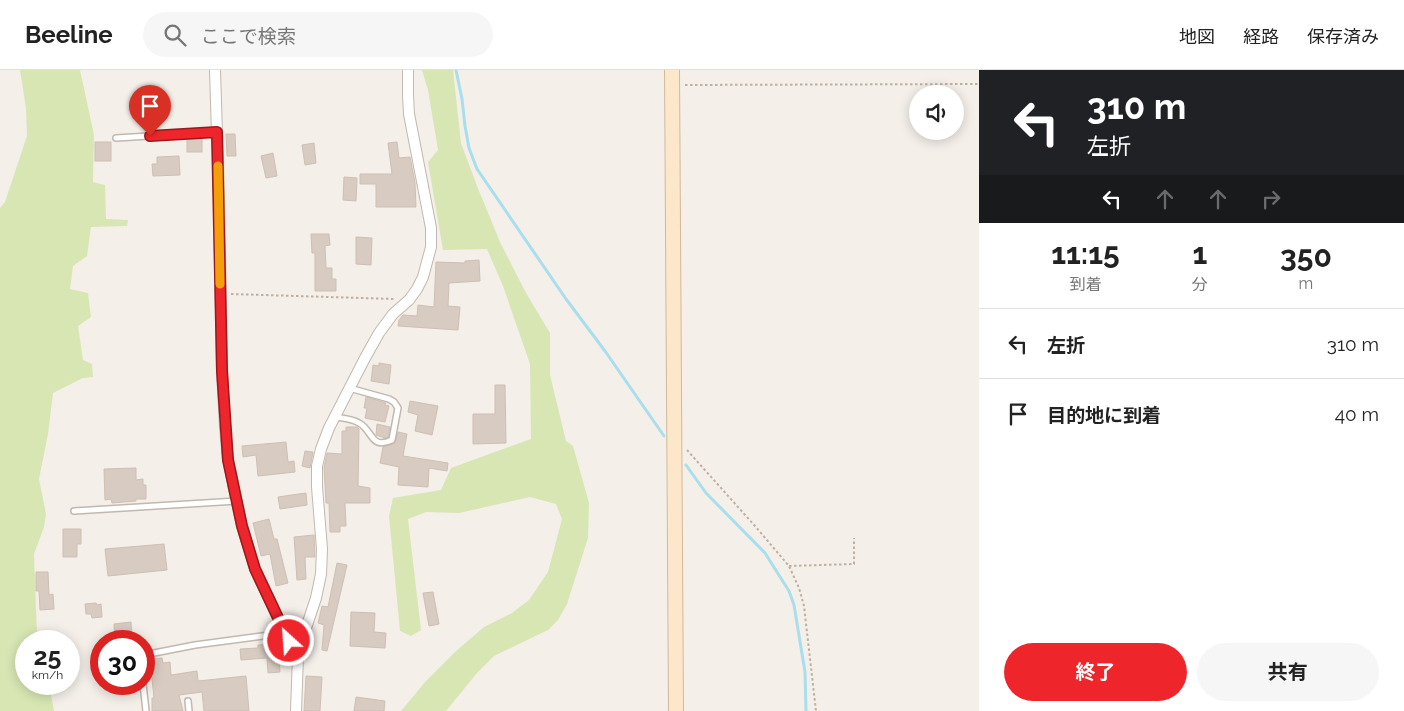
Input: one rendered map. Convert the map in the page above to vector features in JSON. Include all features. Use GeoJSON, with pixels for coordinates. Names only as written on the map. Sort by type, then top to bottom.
{"type":"FeatureCollection","features":[{"type":"Feature","properties":{"kind":"street"},"geometry":{"type":"LineString","coordinates":[[215,70],[222,371],[228,460],[242,526],[255,569],[298,656]]}},
{"type":"Feature","properties":{"kind":"street"},"geometry":{"type":"LineString","coordinates":[[296,711],[298,656],[316,598],[321,574],[322,549],[317,466],[321,449],[349,388],[379,333],[393,314],[409,300],[424,277],[431,247],[431,228],[409,114],[408,70]]}},
{"type":"Feature","properties":{"kind":"street"},"geometry":{"type":"LineString","coordinates":[[672,70],[676,711]]}},
{"type":"Feature","properties":{"kind":"lane"},"geometry":{"type":"LineString","coordinates":[[116,138],[217,132]]}},
{"type":"Feature","properties":{"kind":"lane"},"geometry":{"type":"LineString","coordinates":[[335,417],[360,423],[373,439],[379,443],[386,443],[392,440],[398,408],[394,402],[349,388]]}},
{"type":"Feature","properties":{"kind":"lane"},"geometry":{"type":"LineString","coordinates":[[74,511],[237,502]]}},
{"type":"Feature","properties":{"kind":"lane"},"geometry":{"type":"LineString","coordinates":[[155,653],[195,645],[285,633]]}},
{"type":"Feature","properties":{"kind":"lane"},"geometry":{"type":"LineString","coordinates":[[145,695],[146,711]]}},
{"type":"Feature","properties":{"kind":"lane"},"geometry":{"type":"LineString","coordinates":[[188,701],[189,711]]}},
{"type":"Feature","properties":{"kind":"path"},"geometry":{"type":"LineString","coordinates":[[672,85],[979,84]]}},
{"type":"Feature","properties":{"kind":"path"},"geometry":{"type":"LineString","coordinates":[[220,294],[240,293],[409,300]]}},
{"type":"Feature","properties":{"kind":"path"},"geometry":{"type":"LineString","coordinates":[[674,435],[789,566],[799,588],[804,606],[816,711]]}},
{"type":"Feature","properties":{"kind":"path"},"geometry":{"type":"LineString","coordinates":[[789,566],[854,564],[854,538]]}},
{"type":"Feature","properties":{"kind":"green space"},"geometry":{"type":"Polygon","coordinates":[[[20,70],[80,70],[94,135],[93,182],[105,185],[106,219],[128,220],[127,226],[91,227],[87,256],[73,266],[70,289],[88,293],[91,317],[78,326],[83,360],[92,364],[93,377],[83,378],[53,393],[48,434],[39,479],[46,514],[44,527],[34,554],[37,630],[15,630],[15,695],[51,695],[54,711],[0,711],[0,208],[5,202],[27,136],[26,108],[20,70]]]}},
{"type":"Feature","properties":{"kind":"green space"},"geometry":{"type":"Polygon","coordinates":[[[422,70],[453,70],[461,143],[500,242],[526,293],[550,333],[550,375],[566,441],[573,446],[589,503],[588,538],[567,604],[558,620],[548,630],[494,656],[477,673],[446,711],[401,711],[426,681],[455,652],[484,627],[512,613],[529,600],[548,572],[562,519],[556,504],[530,497],[459,513],[426,512],[408,519],[421,630],[411,636],[400,631],[389,516],[393,498],[441,490],[451,468],[531,439],[530,364],[503,286],[487,249],[443,250],[428,162],[438,150],[428,90],[422,70]]]}},
{"type":"Feature","properties":{"kind":"building"},"geometry":{"type":"Polygon","coordinates":[[[226,134],[235,134],[236,156],[227,156],[226,134]]]}},
{"type":"Feature","properties":{"kind":"building"},"geometry":{"type":"Polygon","coordinates":[[[187,139],[202,139],[202,152],[187,152],[187,139]]]}},
{"type":"Feature","properties":{"kind":"building"},"geometry":{"type":"Polygon","coordinates":[[[95,142],[111,142],[111,161],[95,161],[95,142]]]}},
{"type":"Feature","properties":{"kind":"building"},"geometry":{"type":"Polygon","coordinates":[[[397,142],[399,158],[410,157],[415,183],[416,207],[376,207],[376,184],[360,184],[360,174],[392,174],[388,143],[397,142]]]}},
{"type":"Feature","properties":{"kind":"building"},"geometry":{"type":"Polygon","coordinates":[[[314,143],[316,163],[305,165],[302,145],[314,143]]]}},
{"type":"Feature","properties":{"kind":"building"},"geometry":{"type":"Polygon","coordinates":[[[273,153],[277,176],[266,178],[261,156],[273,153]]]}},
{"type":"Feature","properties":{"kind":"building"},"geometry":{"type":"Polygon","coordinates":[[[179,156],[180,175],[153,176],[152,164],[157,164],[157,157],[179,156]]]}},
{"type":"Feature","properties":{"kind":"building"},"geometry":{"type":"Polygon","coordinates":[[[344,177],[357,178],[356,201],[343,200],[344,177]]]}},
{"type":"Feature","properties":{"kind":"building"},"geometry":{"type":"Polygon","coordinates":[[[311,234],[329,234],[330,245],[325,246],[326,268],[332,268],[332,279],[336,279],[336,291],[315,291],[315,253],[312,253],[311,234]]]}},
{"type":"Feature","properties":{"kind":"building"},"geometry":{"type":"Polygon","coordinates":[[[356,237],[372,238],[371,265],[356,264],[356,237]]]}},
{"type":"Feature","properties":{"kind":"building"},"geometry":{"type":"Polygon","coordinates":[[[479,260],[480,281],[449,283],[448,306],[460,307],[458,330],[398,326],[399,320],[403,315],[417,316],[418,305],[434,307],[436,262],[465,263],[465,261],[479,260]]]}},
{"type":"Feature","properties":{"kind":"building"},"geometry":{"type":"Polygon","coordinates":[[[379,363],[391,365],[389,384],[371,381],[373,365],[379,366],[379,363]]]}},
{"type":"Feature","properties":{"kind":"building"},"geometry":{"type":"Polygon","coordinates":[[[495,385],[505,385],[506,443],[473,444],[473,414],[495,414],[495,385]]]}},
{"type":"Feature","properties":{"kind":"building"},"geometry":{"type":"Polygon","coordinates":[[[366,397],[386,403],[385,405],[389,406],[385,422],[365,418],[367,408],[364,408],[366,397]]]}},
{"type":"Feature","properties":{"kind":"building"},"geometry":{"type":"Polygon","coordinates":[[[410,401],[438,406],[432,435],[415,431],[418,415],[408,412],[410,401]]]}},
{"type":"Feature","properties":{"kind":"building"},"geometry":{"type":"Polygon","coordinates":[[[377,424],[390,427],[388,437],[376,435],[377,424]]]}},
{"type":"Feature","properties":{"kind":"building"},"geometry":{"type":"Polygon","coordinates":[[[346,427],[357,427],[359,429],[358,486],[370,488],[370,503],[345,503],[346,526],[340,526],[340,532],[330,532],[329,503],[326,503],[324,467],[327,453],[342,454],[342,431],[346,431],[346,427]]]}},
{"type":"Feature","properties":{"kind":"building"},"geometry":{"type":"Polygon","coordinates":[[[398,432],[407,434],[403,456],[448,463],[447,471],[429,468],[428,487],[398,485],[399,467],[380,463],[383,447],[395,443],[398,432]]]}},
{"type":"Feature","properties":{"kind":"building"},"geometry":{"type":"Polygon","coordinates":[[[286,442],[288,462],[294,461],[295,472],[258,476],[256,455],[243,457],[242,446],[286,442]]]}},
{"type":"Feature","properties":{"kind":"building"},"geometry":{"type":"Polygon","coordinates":[[[305,451],[313,452],[310,468],[302,466],[305,451]]]}},
{"type":"Feature","properties":{"kind":"building"},"geometry":{"type":"Polygon","coordinates":[[[136,468],[136,480],[143,479],[143,485],[146,485],[146,499],[112,503],[111,499],[105,500],[104,469],[136,468]]]}},
{"type":"Feature","properties":{"kind":"building"},"geometry":{"type":"Polygon","coordinates":[[[306,493],[307,505],[280,509],[278,497],[306,493]]]}},
{"type":"Feature","properties":{"kind":"building"},"geometry":{"type":"Polygon","coordinates":[[[269,519],[274,539],[277,539],[288,583],[276,586],[270,554],[261,556],[253,523],[269,519]]]}},
{"type":"Feature","properties":{"kind":"building"},"geometry":{"type":"Polygon","coordinates":[[[63,529],[81,529],[81,544],[77,544],[77,557],[63,557],[63,529]]]}},
{"type":"Feature","properties":{"kind":"building"},"geometry":{"type":"Polygon","coordinates":[[[314,535],[315,557],[305,557],[306,579],[297,580],[294,537],[314,535]]]}},
{"type":"Feature","properties":{"kind":"building"},"geometry":{"type":"Polygon","coordinates":[[[164,544],[167,570],[108,576],[105,549],[164,544]]]}},
{"type":"Feature","properties":{"kind":"building"},"geometry":{"type":"Polygon","coordinates":[[[337,563],[347,565],[327,651],[322,650],[324,625],[318,623],[322,606],[328,607],[337,563]]]}},
{"type":"Feature","properties":{"kind":"building"},"geometry":{"type":"Polygon","coordinates":[[[36,572],[48,572],[49,595],[53,594],[54,609],[40,610],[39,591],[36,591],[36,572]]]}},
{"type":"Feature","properties":{"kind":"building"},"geometry":{"type":"Polygon","coordinates":[[[433,592],[439,624],[429,626],[423,593],[433,592]]]}},
{"type":"Feature","properties":{"kind":"building"},"geometry":{"type":"Polygon","coordinates":[[[96,603],[97,605],[101,604],[102,617],[92,618],[91,614],[86,614],[85,604],[96,603]]]}},
{"type":"Feature","properties":{"kind":"building"},"geometry":{"type":"Polygon","coordinates":[[[351,612],[375,613],[374,632],[386,633],[385,648],[350,646],[351,612]]]}},
{"type":"Feature","properties":{"kind":"building"},"geometry":{"type":"Polygon","coordinates":[[[131,622],[131,630],[114,630],[114,624],[131,622]]]}},
{"type":"Feature","properties":{"kind":"building"},"geometry":{"type":"Polygon","coordinates":[[[272,644],[272,647],[282,646],[282,657],[279,657],[280,672],[268,673],[267,658],[241,660],[240,649],[258,648],[258,645],[272,644]]]}},
{"type":"Feature","properties":{"kind":"building"},"geometry":{"type":"Polygon","coordinates":[[[162,658],[163,663],[170,662],[171,675],[197,671],[198,681],[246,676],[249,711],[204,711],[202,692],[179,695],[183,711],[152,711],[152,698],[155,695],[155,659],[162,658]]]}},
{"type":"Feature","properties":{"kind":"building"},"geometry":{"type":"Polygon","coordinates":[[[306,676],[322,677],[320,711],[304,711],[306,676]]]}},
{"type":"Feature","properties":{"kind":"building"},"geometry":{"type":"Polygon","coordinates":[[[356,697],[385,701],[384,711],[354,711],[356,697]]]}},
{"type":"Feature","properties":{"kind":"waterway"},"geometry":{"type":"LineString","coordinates":[[456,70],[469,148],[477,169],[566,299],[664,436]]}},
{"type":"Feature","properties":{"kind":"waterway"},"geometry":{"type":"LineString","coordinates":[[686,465],[706,493],[765,553],[789,591],[794,605],[805,672],[806,711]]}},
{"type":"Feature","properties":{"kind":"slow traffic"},"geometry":{"type":"LineString","coordinates":[[218,166],[220,284]]}},
{"type":"Feature","properties":{"kind":"route"},"geometry":{"type":"LineString","coordinates":[[150,136],[217,132],[222,371],[228,460],[242,526],[255,569],[289,641]]}}]}
